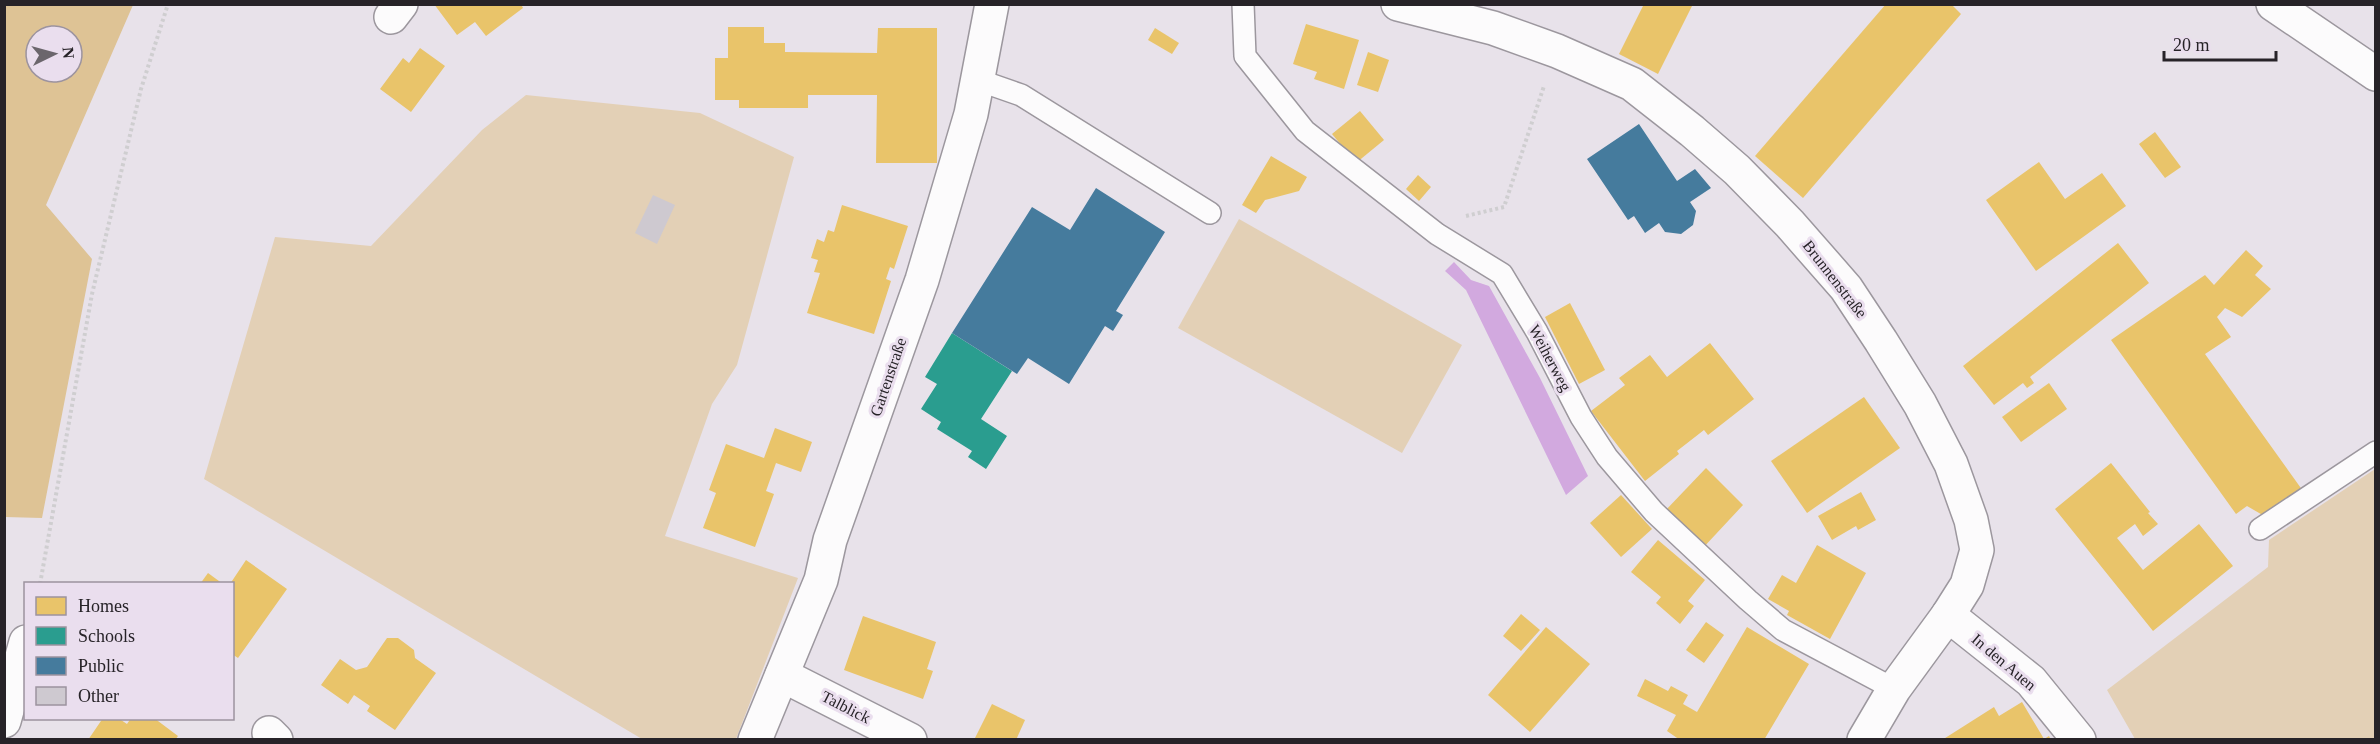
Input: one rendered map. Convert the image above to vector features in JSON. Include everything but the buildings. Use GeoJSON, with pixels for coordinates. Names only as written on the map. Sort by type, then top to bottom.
{"type":"FeatureCollection","features":[{"type":"Feature","properties":{"kind":"street","name":"Gartenstraße"},"geometry":{"type":"LineString","coordinates":[[755,740],[821,580],[830,540],[922,280],[971,114],[992,4]]}},
{"type":"Feature","properties":{"kind":"street","name":"Brunnenstraße"},"geometry":{"type":"LineString","coordinates":[[1398,4],[1493,28],[1557,51],[1632,84],[1737,170],[1790,224],[1846,288],[1881,341],[1920,404],[1951,464],[1971,520],[1977,550],[1967,585],[1894,689],[1864,740]]}},
{"type":"Feature","properties":{"kind":"street"},"geometry":{"type":"LineString","coordinates":[[2273,4],[2376,74]]}},
{"type":"Feature","properties":{"kind":"street","name":"In den Auen"},"geometry":{"type":"LineString","coordinates":[[1948,615],[2031,681],[2079,740]]}},
{"type":"Feature","properties":{"kind":"street"},"geometry":{"type":"LineString","coordinates":[[4,721],[24,649]]}},
{"type":"Feature","properties":{"kind":"street","name":"Talblick"},"geometry":{"type":"LineString","coordinates":[[782,675],[910,740]]}},
{"type":"Feature","properties":{"kind":"lane","name":"Weiherweg"},"geometry":{"type":"LineString","coordinates":[[1243,4],[1245,56],[1305,131],[1437,234],[1502,274],[1537,332],[1581,417],[1607,457],[1654,512],[1784,630],[1894,689]]}},
{"type":"Feature","properties":{"kind":"lane"},"geometry":{"type":"LineString","coordinates":[[978,80],[1021,95],[1210,213]]}},
{"type":"Feature","properties":{"kind":"lane"},"geometry":{"type":"LineString","coordinates":[[2260,529],[2376,452]]}},
{"type":"Feature","properties":{"kind":"path"},"geometry":{"type":"LineString","coordinates":[[40,582],[92,294],[141,89],[168,4]]}},
{"type":"Feature","properties":{"kind":"path"},"geometry":{"type":"LineString","coordinates":[[1437,234],[1462,217],[1504,207],[1557,51]]}},
{"type":"Feature","properties":{"kind":"shaded area"},"geometry":{"type":"Polygon","coordinates":[[[5,4],[133,5],[46,205],[92,259],[42,518],[5,517],[5,4]]]}},
{"type":"Feature","properties":{"kind":"shaded area"},"geometry":{"type":"Polygon","coordinates":[[[526,95],[700,113],[794,157],[737,365],[712,404],[665,536],[798,578],[736,739],[642,739],[204,479],[275,237],[371,246],[482,130],[526,95]]]}},
{"type":"Feature","properties":{"kind":"shaded area"},"geometry":{"type":"Polygon","coordinates":[[[1239,219],[1462,345],[1402,453],[1178,328],[1239,219]]]}},
{"type":"Feature","properties":{"kind":"shaded area"},"geometry":{"type":"Polygon","coordinates":[[[1454,262],[1471,280],[1489,286],[1540,378],[1588,476],[1566,495],[1466,290],[1445,271],[1454,262]]]}},
{"type":"Feature","properties":{"kind":"shaded area"},"geometry":{"type":"Polygon","coordinates":[[[2375,469],[2375,739],[2135,739],[2107,690],[2268,567],[2269,540],[2375,469]]]}}]}
